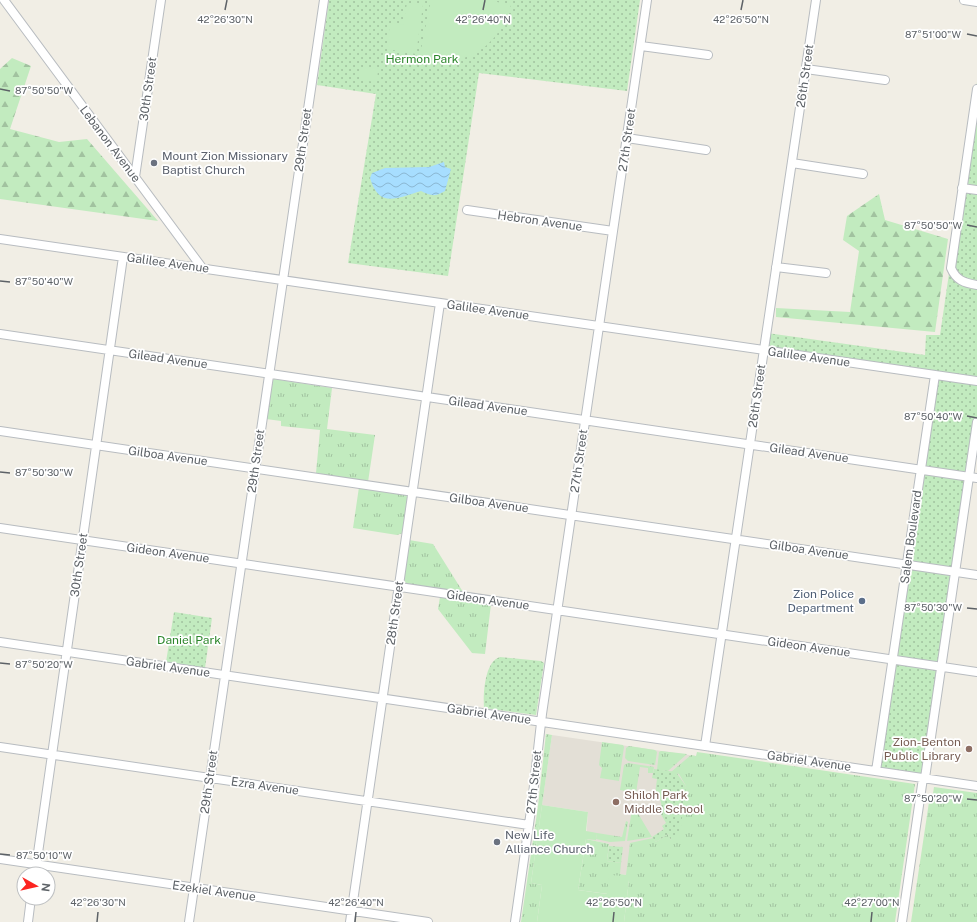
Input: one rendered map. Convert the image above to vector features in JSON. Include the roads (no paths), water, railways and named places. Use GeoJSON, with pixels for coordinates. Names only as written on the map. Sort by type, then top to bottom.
{"type":"FeatureCollection","features":[{"type":"Feature","properties":{"kind":"street","name":"Lebanon Avenue"},"geometry":{"type":"LineString","coordinates":[[4,0],[203,268]]}},
{"type":"Feature","properties":{"kind":"street","name":"30th Street"},"geometry":{"type":"LineString","coordinates":[[135,177],[161,0]]}},
{"type":"Feature","properties":{"kind":"street","name":"29th Street"},"geometry":{"type":"LineString","coordinates":[[189,922],[324,0]]}},
{"type":"Feature","properties":{"kind":"street","name":"27th Street"},"geometry":{"type":"LineString","coordinates":[[515,922],[557,610],[648,0]]}},
{"type":"Feature","properties":{"kind":"street","name":"26th Street"},"geometry":{"type":"LineString","coordinates":[[705,746],[816,0]]}},
{"type":"Feature","properties":{"kind":"street"},"geometry":{"type":"LineString","coordinates":[[964,0],[977,2]]}},
{"type":"Feature","properties":{"kind":"street"},"geometry":{"type":"LineString","coordinates":[[641,46],[708,55]]}},
{"type":"Feature","properties":{"kind":"street"},"geometry":{"type":"LineString","coordinates":[[806,69],[885,80]]}},
{"type":"Feature","properties":{"kind":"street"},"geometry":{"type":"LineString","coordinates":[[977,93],[951,268],[955,276],[967,284],[977,285]]}},
{"type":"Feature","properties":{"kind":"street"},"geometry":{"type":"LineString","coordinates":[[627,138],[706,150]]}},
{"type":"Feature","properties":{"kind":"street"},"geometry":{"type":"LineString","coordinates":[[792,162],[863,174]]}},
{"type":"Feature","properties":{"kind":"street"},"geometry":{"type":"LineString","coordinates":[[962,188],[977,190]]}},
{"type":"Feature","properties":{"kind":"street","name":"Hebron Avenue"},"geometry":{"type":"LineString","coordinates":[[468,210],[613,231]]}},
{"type":"Feature","properties":{"kind":"street","name":"Galilee Avenue"},"geometry":{"type":"LineString","coordinates":[[0,239],[977,381]]}},
{"type":"Feature","properties":{"kind":"street","name":"30th Street"},"geometry":{"type":"LineString","coordinates":[[36,864],[123,257]]}},
{"type":"Feature","properties":{"kind":"street"},"geometry":{"type":"LineString","coordinates":[[776,267],[826,274]]}},
{"type":"Feature","properties":{"kind":"street","name":"28th Street"},"geometry":{"type":"LineString","coordinates":[[350,922],[440,303]]}},
{"type":"Feature","properties":{"kind":"street","name":"Gilead Avenue"},"geometry":{"type":"LineString","coordinates":[[0,334],[973,477]]}},
{"type":"Feature","properties":{"kind":"street","name":"Salem Boulevard"},"geometry":{"type":"LineString","coordinates":[[876,771],[935,375]]}},
{"type":"Feature","properties":{"kind":"street"},"geometry":{"type":"LineString","coordinates":[[902,922],[942,666],[955,572],[973,477],[977,422]]}},
{"type":"Feature","properties":{"kind":"street","name":"Gilboa Avenue"},"geometry":{"type":"LineString","coordinates":[[0,431],[977,575]]}},
{"type":"Feature","properties":{"kind":"street","name":"Gideon Avenue"},"geometry":{"type":"LineString","coordinates":[[0,528],[977,672]]}},
{"type":"Feature","properties":{"kind":"street","name":"Gabriel Avenue"},"geometry":{"type":"LineString","coordinates":[[0,642],[977,786]]}},
{"type":"Feature","properties":{"kind":"street","name":"Ezra Avenue"},"geometry":{"type":"LineString","coordinates":[[0,746],[529,824]]}},
{"type":"Feature","properties":{"kind":"street","name":"Ezekiel Avenue"},"geometry":{"type":"LineString","coordinates":[[0,859],[428,922]]}},
{"type":"Feature","properties":{"kind":"street"},"geometry":{"type":"LineString","coordinates":[[28,922],[30,906]]}},
{"type":"Feature","properties":{"kind":"water"},"geometry":{"type":"Polygon","coordinates":[[[444,162],[445,167],[451,169],[445,191],[436,195],[430,195],[421,191],[397,198],[384,198],[378,194],[370,178],[372,173],[385,168],[429,167],[444,162]]]}},
{"type":"Feature","properties":{"kind":"place","name":"Mount Zion Missionary Baptist Church"},"geometry":{"type":"Point","coordinates":[154,163]}},
{"type":"Feature","properties":{"kind":"place","name":"Zion Police Department"},"geometry":{"type":"Point","coordinates":[862,601]}},
{"type":"Feature","properties":{"kind":"place","name":"Zion-Benton Public Library"},"geometry":{"type":"Point","coordinates":[969,749]}},
{"type":"Feature","properties":{"kind":"place","name":"Shiloh Park Middle School"},"geometry":{"type":"Point","coordinates":[616,802]}},
{"type":"Feature","properties":{"kind":"place","name":"New Life Alliance Church"},"geometry":{"type":"Point","coordinates":[497,842]}},
{"type":"Feature","properties":{"kind":"park label","name":"Hermon Park"},"geometry":{"type":"Point","coordinates":[422,59]}},
{"type":"Feature","properties":{"kind":"park label","name":"Daniel Park"},"geometry":{"type":"Point","coordinates":[189,640]}}]}
